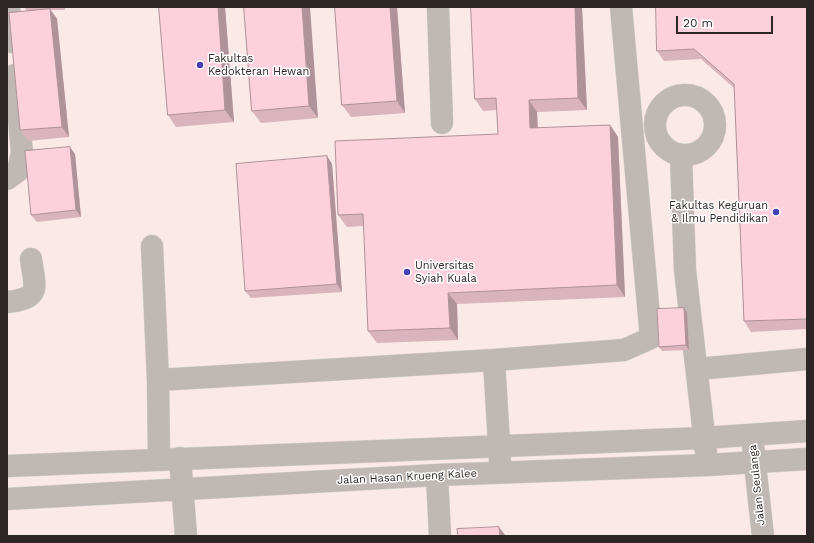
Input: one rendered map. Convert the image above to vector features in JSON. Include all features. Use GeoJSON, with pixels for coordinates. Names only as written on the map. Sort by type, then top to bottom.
{"type":"FeatureCollection","features":[{"type":"Feature","properties":{"kind":"street"},"geometry":{"type":"LineString","coordinates":[[7,179],[18,171],[22,153],[9,7]]}},
{"type":"Feature","properties":{"kind":"street"},"geometry":{"type":"LineString","coordinates":[[438,7],[442,123]]}},
{"type":"Feature","properties":{"kind":"street"},"geometry":{"type":"LineString","coordinates":[[158,380],[494,360],[624,350],[651,338],[621,7]]}},
{"type":"Feature","properties":{"kind":"street"},"geometry":{"type":"LineString","coordinates":[[682,156],[685,270],[708,465]]}},
{"type":"Feature","properties":{"kind":"street"},"geometry":{"type":"LineString","coordinates":[[152,246],[158,380],[170,459],[183,491],[186,536]]}},
{"type":"Feature","properties":{"kind":"street"},"geometry":{"type":"LineString","coordinates":[[7,302],[24,300],[30,296],[35,286],[31,259]]}},
{"type":"Feature","properties":{"kind":"street"},"geometry":{"type":"LineString","coordinates":[[697,369],[807,359]]}},
{"type":"Feature","properties":{"kind":"street"},"geometry":{"type":"LineString","coordinates":[[494,360],[501,472]]}},
{"type":"Feature","properties":{"kind":"street"},"geometry":{"type":"LineString","coordinates":[[7,466],[704,438],[807,431]]}},
{"type":"Feature","properties":{"kind":"street","name":"Jalan Seulanga"},"geometry":{"type":"LineString","coordinates":[[752,434],[763,536]]}},
{"type":"Feature","properties":{"kind":"street","name":"Jalan Hasan Krueng Kalee"},"geometry":{"type":"LineString","coordinates":[[7,499],[183,491],[436,475],[708,465],[807,459]]}},
{"type":"Feature","properties":{"kind":"street"},"geometry":{"type":"LineString","coordinates":[[436,475],[440,536]]}},
{"type":"Feature","properties":{"kind":"shaded area","name":"Universitas Syiah Kuala"},"geometry":{"type":"Polygon","coordinates":[[[7,7],[807,7],[807,536],[7,536],[7,7]]]}},
{"type":"Feature","properties":{"kind":"building","name":"Fakultas Kedokteran Hewan"},"geometry":{"type":"Polygon","coordinates":[[[159,7],[218,7],[225,110],[168,115],[159,7]]]}},
{"type":"Feature","properties":{"kind":"building","name":"Fakultas Kedokteran Hewan"},"geometry":{"type":"Polygon","coordinates":[[[244,7],[302,7],[309,106],[252,111],[244,7]]]}},
{"type":"Feature","properties":{"kind":"building"},"geometry":{"type":"Polygon","coordinates":[[[335,7],[390,7],[397,101],[342,105],[335,7]]]}},
{"type":"Feature","properties":{"kind":"building"},"geometry":{"type":"Polygon","coordinates":[[[471,7],[575,7],[578,98],[529,100],[530,128],[610,125],[617,285],[448,293],[450,328],[368,331],[363,214],[338,215],[335,141],[498,134],[496,98],[475,99],[471,7]]]}},
{"type":"Feature","properties":{"kind":"building","name":"Fakultas Keguruan & Ilmu Pendidikan"},"geometry":{"type":"Polygon","coordinates":[[[656,7],[807,7],[807,319],[744,321],[734,84],[694,49],[657,51],[656,7]]]}},
{"type":"Feature","properties":{"kind":"building"},"geometry":{"type":"Polygon","coordinates":[[[50,9],[62,127],[20,130],[9,13],[50,9]]]}},
{"type":"Feature","properties":{"kind":"building"},"geometry":{"type":"Polygon","coordinates":[[[70,147],[76,210],[31,215],[25,151],[70,147]]]}},
{"type":"Feature","properties":{"kind":"building"},"geometry":{"type":"Polygon","coordinates":[[[327,156],[337,284],[245,291],[236,164],[327,156]]]}},
{"type":"Feature","properties":{"kind":"building"},"geometry":{"type":"Polygon","coordinates":[[[684,308],[686,345],[659,347],[657,309],[684,308]]]}},
{"type":"Feature","properties":{"kind":"building"},"geometry":{"type":"Polygon","coordinates":[[[499,527],[500,536],[458,536],[457,529],[499,527]]]}},
{"type":"Feature","properties":{"kind":"place","name":"Fakultas Kedokteran Hewan"},"geometry":{"type":"Point","coordinates":[200,65]}},
{"type":"Feature","properties":{"kind":"place","name":"Fakultas Keguruan & Ilmu Pendidikan"},"geometry":{"type":"Point","coordinates":[776,212]}},
{"type":"Feature","properties":{"kind":"place","name":"Universitas Syiah Kuala"},"geometry":{"type":"Point","coordinates":[407,272]}}]}
